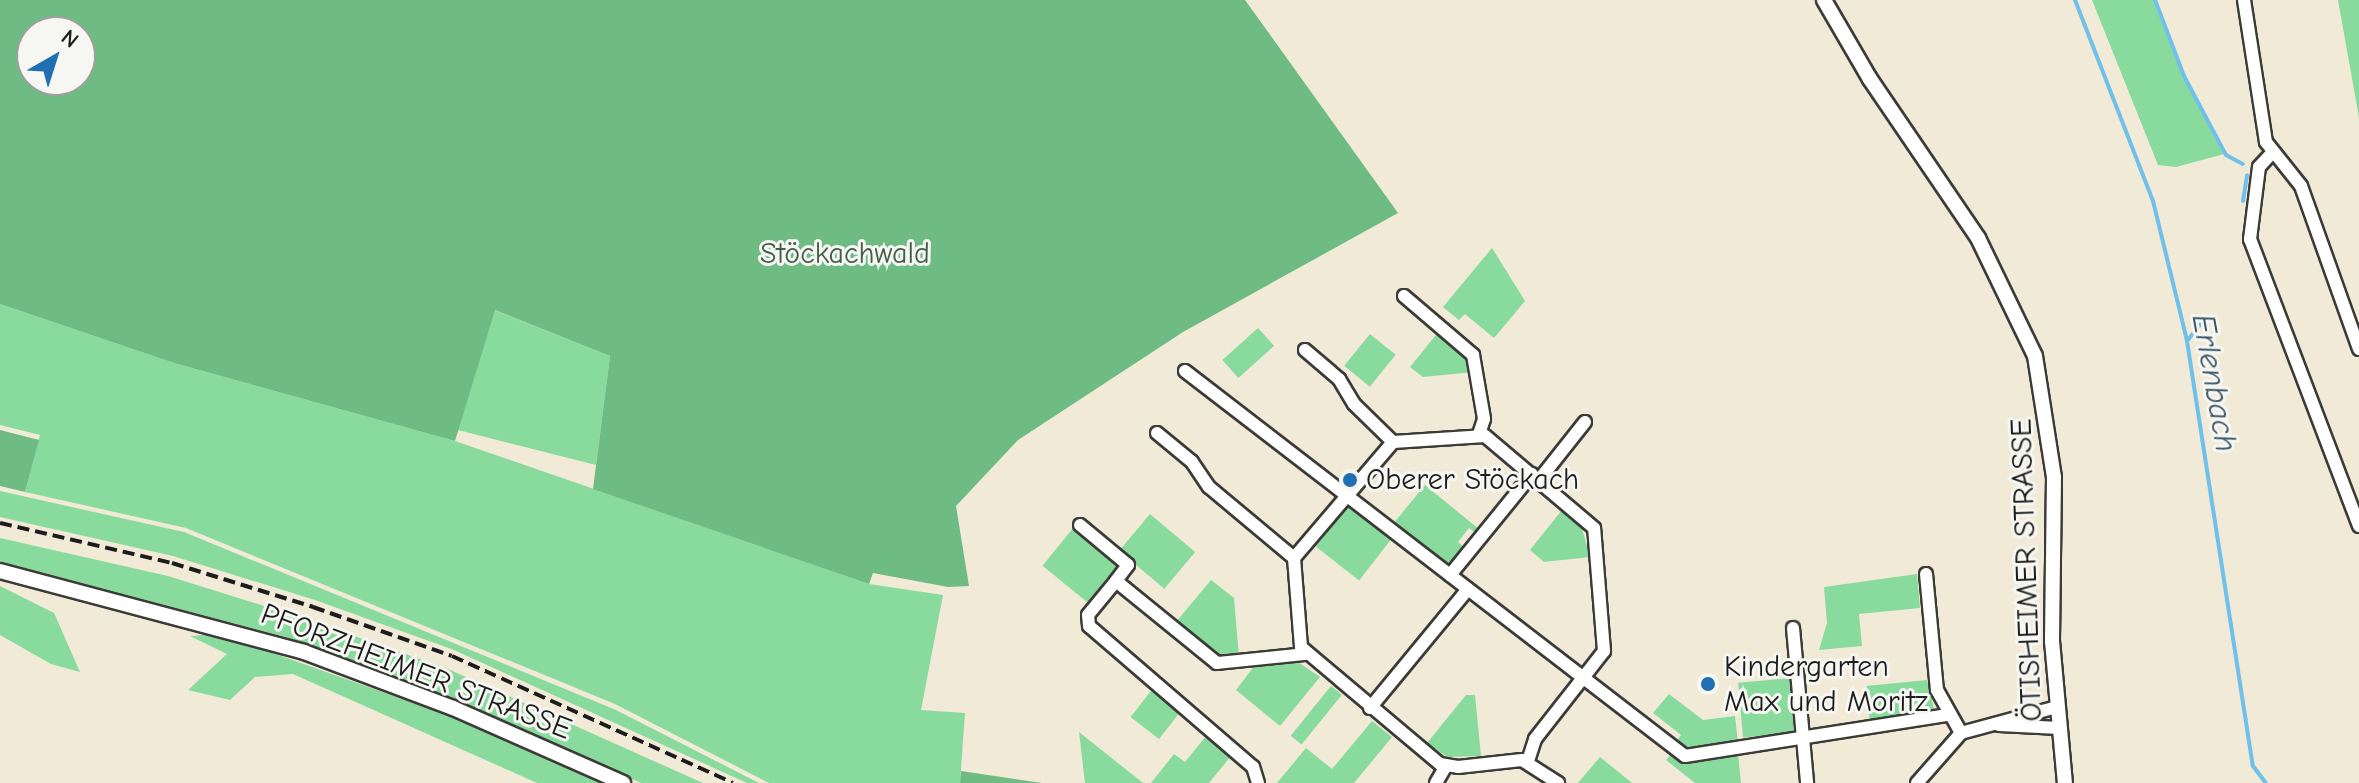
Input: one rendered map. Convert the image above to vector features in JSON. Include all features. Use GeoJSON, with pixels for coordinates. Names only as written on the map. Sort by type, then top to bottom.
{"type":"FeatureCollection","features":[{"type":"Feature","properties":{"kind":"main road","name":"ÖTISHEIMER STRASSE"},"geometry":{"type":"LineString","coordinates":[[1828,2],[1978,238],[2035,356],[2054,477],[2052,641],[2065,783]]}},
{"type":"Feature","properties":{"kind":"main road","name":"PFORZHEIMER STRASSE"},"geometry":{"type":"LineString","coordinates":[[0,571],[304,652],[453,708],[623,783]]}},
{"type":"Feature","properties":{"kind":"street"},"geometry":{"type":"LineString","coordinates":[[2242,1],[2266,142],[2301,186],[2359,349]]}},
{"type":"Feature","properties":{"kind":"street"},"geometry":{"type":"LineString","coordinates":[[2272,153],[2259,167],[2250,239],[2359,526]]}},
{"type":"Feature","properties":{"kind":"street"},"geometry":{"type":"LineString","coordinates":[[1404,296],[1473,355],[1484,419],[1479,434]]}},
{"type":"Feature","properties":{"kind":"street"},"geometry":{"type":"LineString","coordinates":[[1305,350],[1339,379],[1354,404],[1393,442]]}},
{"type":"Feature","properties":{"kind":"street"},"geometry":{"type":"LineString","coordinates":[[1185,371],[1685,756],[1948,715]]}},
{"type":"Feature","properties":{"kind":"street"},"geometry":{"type":"LineString","coordinates":[[1450,575],[1585,422]]}},
{"type":"Feature","properties":{"kind":"street"},"geometry":{"type":"LineString","coordinates":[[1157,433],[1192,462],[1209,487],[1294,558]]}},
{"type":"Feature","properties":{"kind":"street"},"geometry":{"type":"LineString","coordinates":[[1528,761],[1535,739],[1601,657],[1606,639],[1596,533],[1590,522],[1479,434],[1393,442],[1294,558],[1299,640],[1306,654],[1446,766],[1528,761],[1558,783]]}},
{"type":"Feature","properties":{"kind":"street"},"geometry":{"type":"LineString","coordinates":[[1080,525],[1128,565],[1088,615],[1089,626],[1213,728],[1253,767],[1258,783]]}},
{"type":"Feature","properties":{"kind":"street"},"geometry":{"type":"LineString","coordinates":[[1926,574],[1937,690],[1948,715],[1961,733]]}},
{"type":"Feature","properties":{"kind":"street"},"geometry":{"type":"LineString","coordinates":[[1116,581],[1217,663],[1306,654]]}},
{"type":"Feature","properties":{"kind":"street"},"geometry":{"type":"LineString","coordinates":[[1370,708],[1468,589]]}},
{"type":"Feature","properties":{"kind":"street"},"geometry":{"type":"LineString","coordinates":[[1793,628],[1807,783]]}},
{"type":"Feature","properties":{"kind":"street"},"geometry":{"type":"LineString","coordinates":[[1917,783],[1961,733],[2057,707]]}},
{"type":"Feature","properties":{"kind":"street"},"geometry":{"type":"LineString","coordinates":[[1995,725],[2059,728]]}},
{"type":"Feature","properties":{"kind":"street"},"geometry":{"type":"LineString","coordinates":[[1436,783],[1446,766]]}},
{"type":"Feature","properties":{"kind":"green space","name":"Stöckachwald"},"geometry":{"type":"Polygon","coordinates":[[[0,0],[1245,0],[1398,213],[1183,332],[1018,440],[956,506],[969,586],[948,587],[873,573],[869,584],[593,489],[610,356],[495,310],[455,441],[174,363],[0,304],[0,0]]]}},
{"type":"Feature","properties":{"kind":"green space"},"geometry":{"type":"Polygon","coordinates":[[[2092,0],[2153,0],[2183,77],[2224,154],[2176,167],[2158,165],[2092,0]]]}},
{"type":"Feature","properties":{"kind":"green space"},"geometry":{"type":"Polygon","coordinates":[[[2338,0],[2359,0],[2359,118],[2358,112],[2338,0]]]}},
{"type":"Feature","properties":{"kind":"green space"},"geometry":{"type":"Polygon","coordinates":[[[1492,248],[1525,301],[1494,338],[1465,314],[1459,320],[1443,307],[1492,248]]]}},
{"type":"Feature","properties":{"kind":"green space"},"geometry":{"type":"Polygon","coordinates":[[[0,304],[174,363],[455,441],[869,584],[943,595],[921,710],[965,713],[960,783],[769,783],[615,704],[186,528],[25,492],[40,435],[0,425],[0,304]]]}},
{"type":"Feature","properties":{"kind":"green space"},"geometry":{"type":"Polygon","coordinates":[[[494,310],[610,356],[596,465],[458,430],[494,310]]]}},
{"type":"Feature","properties":{"kind":"green space"},"geometry":{"type":"Polygon","coordinates":[[[1258,328],[1274,346],[1238,378],[1222,360],[1258,328]]]}},
{"type":"Feature","properties":{"kind":"green space"},"geometry":{"type":"Polygon","coordinates":[[[1439,331],[1467,354],[1473,372],[1423,377],[1410,367],[1439,331]]]}},
{"type":"Feature","properties":{"kind":"green space"},"geometry":{"type":"Polygon","coordinates":[[[1370,334],[1396,355],[1370,387],[1344,366],[1370,334]]]}},
{"type":"Feature","properties":{"kind":"green space"},"geometry":{"type":"Polygon","coordinates":[[[0,430],[39,440],[25,492],[0,486],[0,430]]]}},
{"type":"Feature","properties":{"kind":"green space"},"geometry":{"type":"Polygon","coordinates":[[[1425,485],[1480,530],[1477,534],[1469,528],[1458,542],[1465,548],[1449,568],[1393,524],[1425,485]]]}},
{"type":"Feature","properties":{"kind":"green space"},"geometry":{"type":"Polygon","coordinates":[[[0,491],[184,532],[616,710],[759,783],[747,783],[454,650],[315,600],[173,556],[0,517],[0,491]]]}},
{"type":"Feature","properties":{"kind":"green space"},"geometry":{"type":"Polygon","coordinates":[[[1349,504],[1392,538],[1359,580],[1316,547],[1349,504]]]}},
{"type":"Feature","properties":{"kind":"green space"},"geometry":{"type":"Polygon","coordinates":[[[1562,510],[1581,525],[1590,557],[1544,562],[1530,550],[1562,510]]]}},
{"type":"Feature","properties":{"kind":"green space"},"geometry":{"type":"Polygon","coordinates":[[[1150,514],[1195,552],[1164,589],[1119,551],[1150,514]]]}},
{"type":"Feature","properties":{"kind":"green space"},"geometry":{"type":"Polygon","coordinates":[[[1074,527],[1122,566],[1091,605],[1043,566],[1074,527]]]}},
{"type":"Feature","properties":{"kind":"green space"},"geometry":{"type":"Polygon","coordinates":[[[0,538],[168,576],[309,620],[448,669],[703,783],[641,783],[475,708],[282,636],[0,562],[0,538]]]}},
{"type":"Feature","properties":{"kind":"green space"},"geometry":{"type":"Polygon","coordinates":[[[1917,574],[1920,608],[1859,614],[1862,646],[1819,650],[1827,623],[1824,587],[1917,574]]]}},
{"type":"Feature","properties":{"kind":"green space"},"geometry":{"type":"Polygon","coordinates":[[[1211,580],[1234,598],[1239,657],[1215,654],[1176,622],[1211,580]]]}},
{"type":"Feature","properties":{"kind":"green space"},"geometry":{"type":"Polygon","coordinates":[[[0,586],[54,613],[80,672],[51,664],[0,635],[0,586]]]}},
{"type":"Feature","properties":{"kind":"green space"},"geometry":{"type":"Polygon","coordinates":[[[220,634],[472,724],[604,783],[537,783],[293,674],[255,677],[230,700],[188,690],[227,654],[190,636],[220,634]]]}},
{"type":"Feature","properties":{"kind":"green space"},"geometry":{"type":"Polygon","coordinates":[[[1298,662],[1320,677],[1280,726],[1236,690],[1255,665],[1298,662]]]}},
{"type":"Feature","properties":{"kind":"green space"},"geometry":{"type":"Polygon","coordinates":[[[1792,678],[1797,733],[1743,737],[1738,683],[1792,678]]]}},
{"type":"Feature","properties":{"kind":"green space"},"geometry":{"type":"Polygon","coordinates":[[[1927,680],[1935,713],[1870,723],[1866,686],[1927,680]]]}},
{"type":"Feature","properties":{"kind":"green space"},"geometry":{"type":"Polygon","coordinates":[[[1331,686],[1342,695],[1302,745],[1291,736],[1331,686]]]}},
{"type":"Feature","properties":{"kind":"green space"},"geometry":{"type":"Polygon","coordinates":[[[1154,687],[1182,709],[1159,739],[1131,717],[1154,687]]]}},
{"type":"Feature","properties":{"kind":"green space"},"geometry":{"type":"Polygon","coordinates":[[[1669,694],[1703,720],[1735,716],[1738,742],[1686,750],[1676,742],[1681,735],[1653,713],[1669,694]]]}},
{"type":"Feature","properties":{"kind":"green space"},"geometry":{"type":"Polygon","coordinates":[[[1466,695],[1475,695],[1481,756],[1447,757],[1427,743],[1466,695]]]}},
{"type":"Feature","properties":{"kind":"green space"},"geometry":{"type":"Polygon","coordinates":[[[1372,721],[1392,737],[1354,783],[1277,783],[1306,748],[1332,769],[1372,721]]]}},
{"type":"Feature","properties":{"kind":"green space"},"geometry":{"type":"Polygon","coordinates":[[[1079,732],[1143,783],[1085,783],[1079,732]]]}},
{"type":"Feature","properties":{"kind":"green space"},"geometry":{"type":"Polygon","coordinates":[[[1207,735],[1231,756],[1209,783],[1151,783],[1174,754],[1185,762],[1207,735]]]}},
{"type":"Feature","properties":{"kind":"green space"},"geometry":{"type":"Polygon","coordinates":[[[1672,753],[1683,762],[1738,754],[1741,783],[1695,783],[1666,760],[1672,753]]]}},
{"type":"Feature","properties":{"kind":"green space"},"geometry":{"type":"Polygon","coordinates":[[[1600,757],[1632,783],[1578,783],[1600,757]]]}},
{"type":"Feature","properties":{"kind":"green space"},"geometry":{"type":"Polygon","coordinates":[[[961,771],[1042,783],[960,783],[961,771]]]}},
{"type":"Feature","properties":{"kind":"waterway","name":"Erlenbach"},"geometry":{"type":"LineString","coordinates":[[2075,0],[2153,201],[2187,341],[2253,766],[2266,783]]}},
{"type":"Feature","properties":{"kind":"waterway"},"geometry":{"type":"LineString","coordinates":[[2155,0],[2184,76],[2226,155],[2243,164]]}},
{"type":"Feature","properties":{"kind":"waterway"},"geometry":{"type":"LineString","coordinates":[[2243,201],[2247,175]]}},
{"type":"Feature","properties":{"kind":"waterway"},"geometry":{"type":"LineString","coordinates":[[2187,341],[2205,319]]}},
{"type":"Feature","properties":{"kind":"railway"},"geometry":{"type":"LineString","coordinates":[[0,523],[172,563],[313,607],[452,656],[733,783]]}},
{"type":"Feature","properties":{"kind":"place","name":"Oberer Stöckach"},"geometry":{"type":"Point","coordinates":[1350,480]}},
{"type":"Feature","properties":{"kind":"place","name":"Kindergarten Max und Moritz"},"geometry":{"type":"Point","coordinates":[1708,684]}}]}
